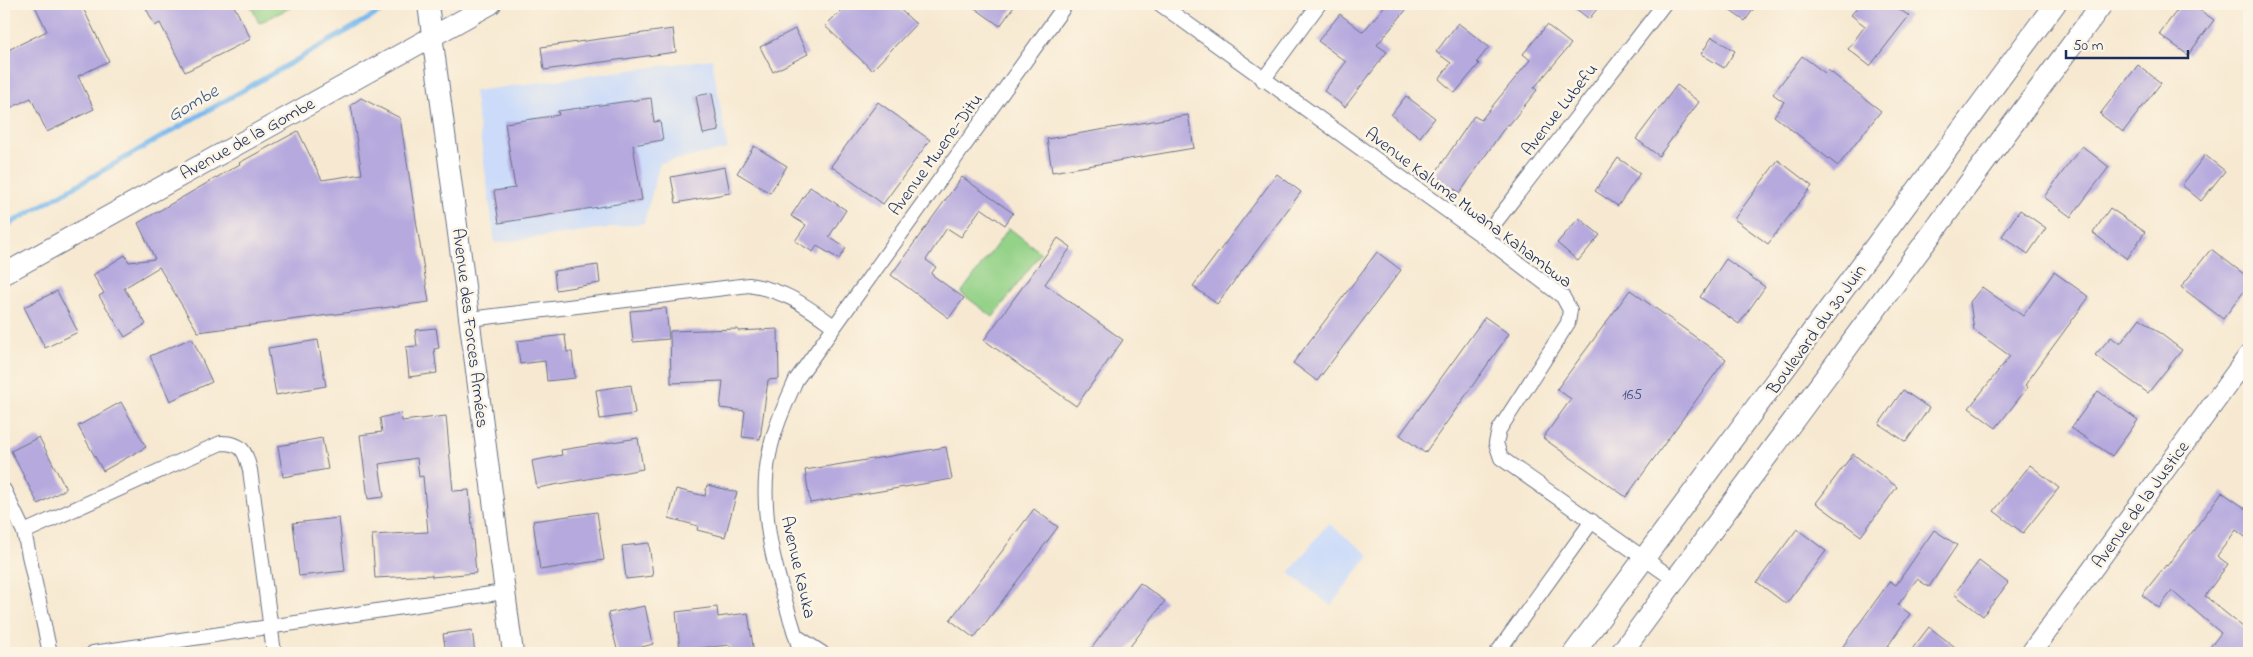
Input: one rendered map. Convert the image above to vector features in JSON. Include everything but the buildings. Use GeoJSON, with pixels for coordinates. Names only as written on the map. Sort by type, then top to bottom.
{"type":"FeatureCollection","features":[{"type":"Feature","properties":{"kind":"main road","name":"Boulevard du 30 Juin"},"geometry":{"type":"LineString","coordinates":[[1574,653],[2055,4]]}},
{"type":"Feature","properties":{"kind":"main road","name":"Boulevard du 30 Juin"},"geometry":{"type":"LineString","coordinates":[[1621,653],[2102,4]]}},
{"type":"Feature","properties":{"kind":"street","name":"Avenue de la Gombe"},"geometry":{"type":"LineString","coordinates":[[4,274],[433,34],[491,4]]}},
{"type":"Feature","properties":{"kind":"street","name":"Avenue Mwene-Ditu"},"geometry":{"type":"LineString","coordinates":[[834,326],[1066,4]]}},
{"type":"Feature","properties":{"kind":"street","name":"Avenue Kalume Mwana Kahambwa"},"geometry":{"type":"LineString","coordinates":[[1160,4],[1263,80],[1484,237],[1563,297],[1570,310],[1568,323],[1499,430],[1496,443],[1501,458],[1675,580]]}},
{"type":"Feature","properties":{"kind":"street"},"geometry":{"type":"LineString","coordinates":[[1263,80],[1319,4]]}},
{"type":"Feature","properties":{"kind":"street","name":"Avenue Lubefu"},"geometry":{"type":"LineString","coordinates":[[1484,237],[1664,4]]}},
{"type":"Feature","properties":{"kind":"street","name":"Avenue des Forces Armées"},"geometry":{"type":"LineString","coordinates":[[428,6],[513,653]]}},
{"type":"Feature","properties":{"kind":"street"},"geometry":{"type":"LineString","coordinates":[[470,319],[749,286],[772,289],[788,296],[834,326]]}},
{"type":"Feature","properties":{"kind":"street","name":"Avenue Kauka"},"geometry":{"type":"LineString","coordinates":[[801,653],[780,584],[770,536],[765,493],[768,456],[777,424],[796,380],[834,326]]}},
{"type":"Feature","properties":{"kind":"street","name":"Avenue de la Justice"},"geometry":{"type":"LineString","coordinates":[[2031,653],[2249,355]]}},
{"type":"Feature","properties":{"kind":"street"},"geometry":{"type":"LineString","coordinates":[[24,532],[221,443],[234,443],[241,448],[246,456],[250,470],[274,653]]}},
{"type":"Feature","properties":{"kind":"street"},"geometry":{"type":"LineString","coordinates":[[4,490],[24,532],[50,653]]}},
{"type":"Feature","properties":{"kind":"street"},"geometry":{"type":"LineString","coordinates":[[1497,653],[1592,521]]}},
{"type":"Feature","properties":{"kind":"street"},"geometry":{"type":"LineString","coordinates":[[93,653],[504,592]]}},
{"type":"Feature","properties":{"kind":"street"},"geometry":{"type":"LineString","coordinates":[[796,636],[822,653]]}},
{"type":"Feature","properties":{"kind":"shaded area"},"geometry":{"type":"Polygon","coordinates":[[[712,59],[728,149],[660,163],[644,223],[495,243],[474,91],[712,59]]]}},
{"type":"Feature","properties":{"kind":"shaded area"},"geometry":{"type":"Polygon","coordinates":[[[1328,523],[1369,555],[1331,606],[1289,573],[1328,523]]]}},
{"type":"Feature","properties":{"kind":"green space"},"geometry":{"type":"Polygon","coordinates":[[[250,4],[298,4],[259,23],[250,4]]]}},
{"type":"Feature","properties":{"kind":"green space"},"geometry":{"type":"Polygon","coordinates":[[[1009,228],[1041,253],[993,317],[961,293],[1009,228]]]}},
{"type":"Feature","properties":{"kind":"waterway","name":"Gombe"},"geometry":{"type":"LineString","coordinates":[[4,227],[394,4]]}}]}
